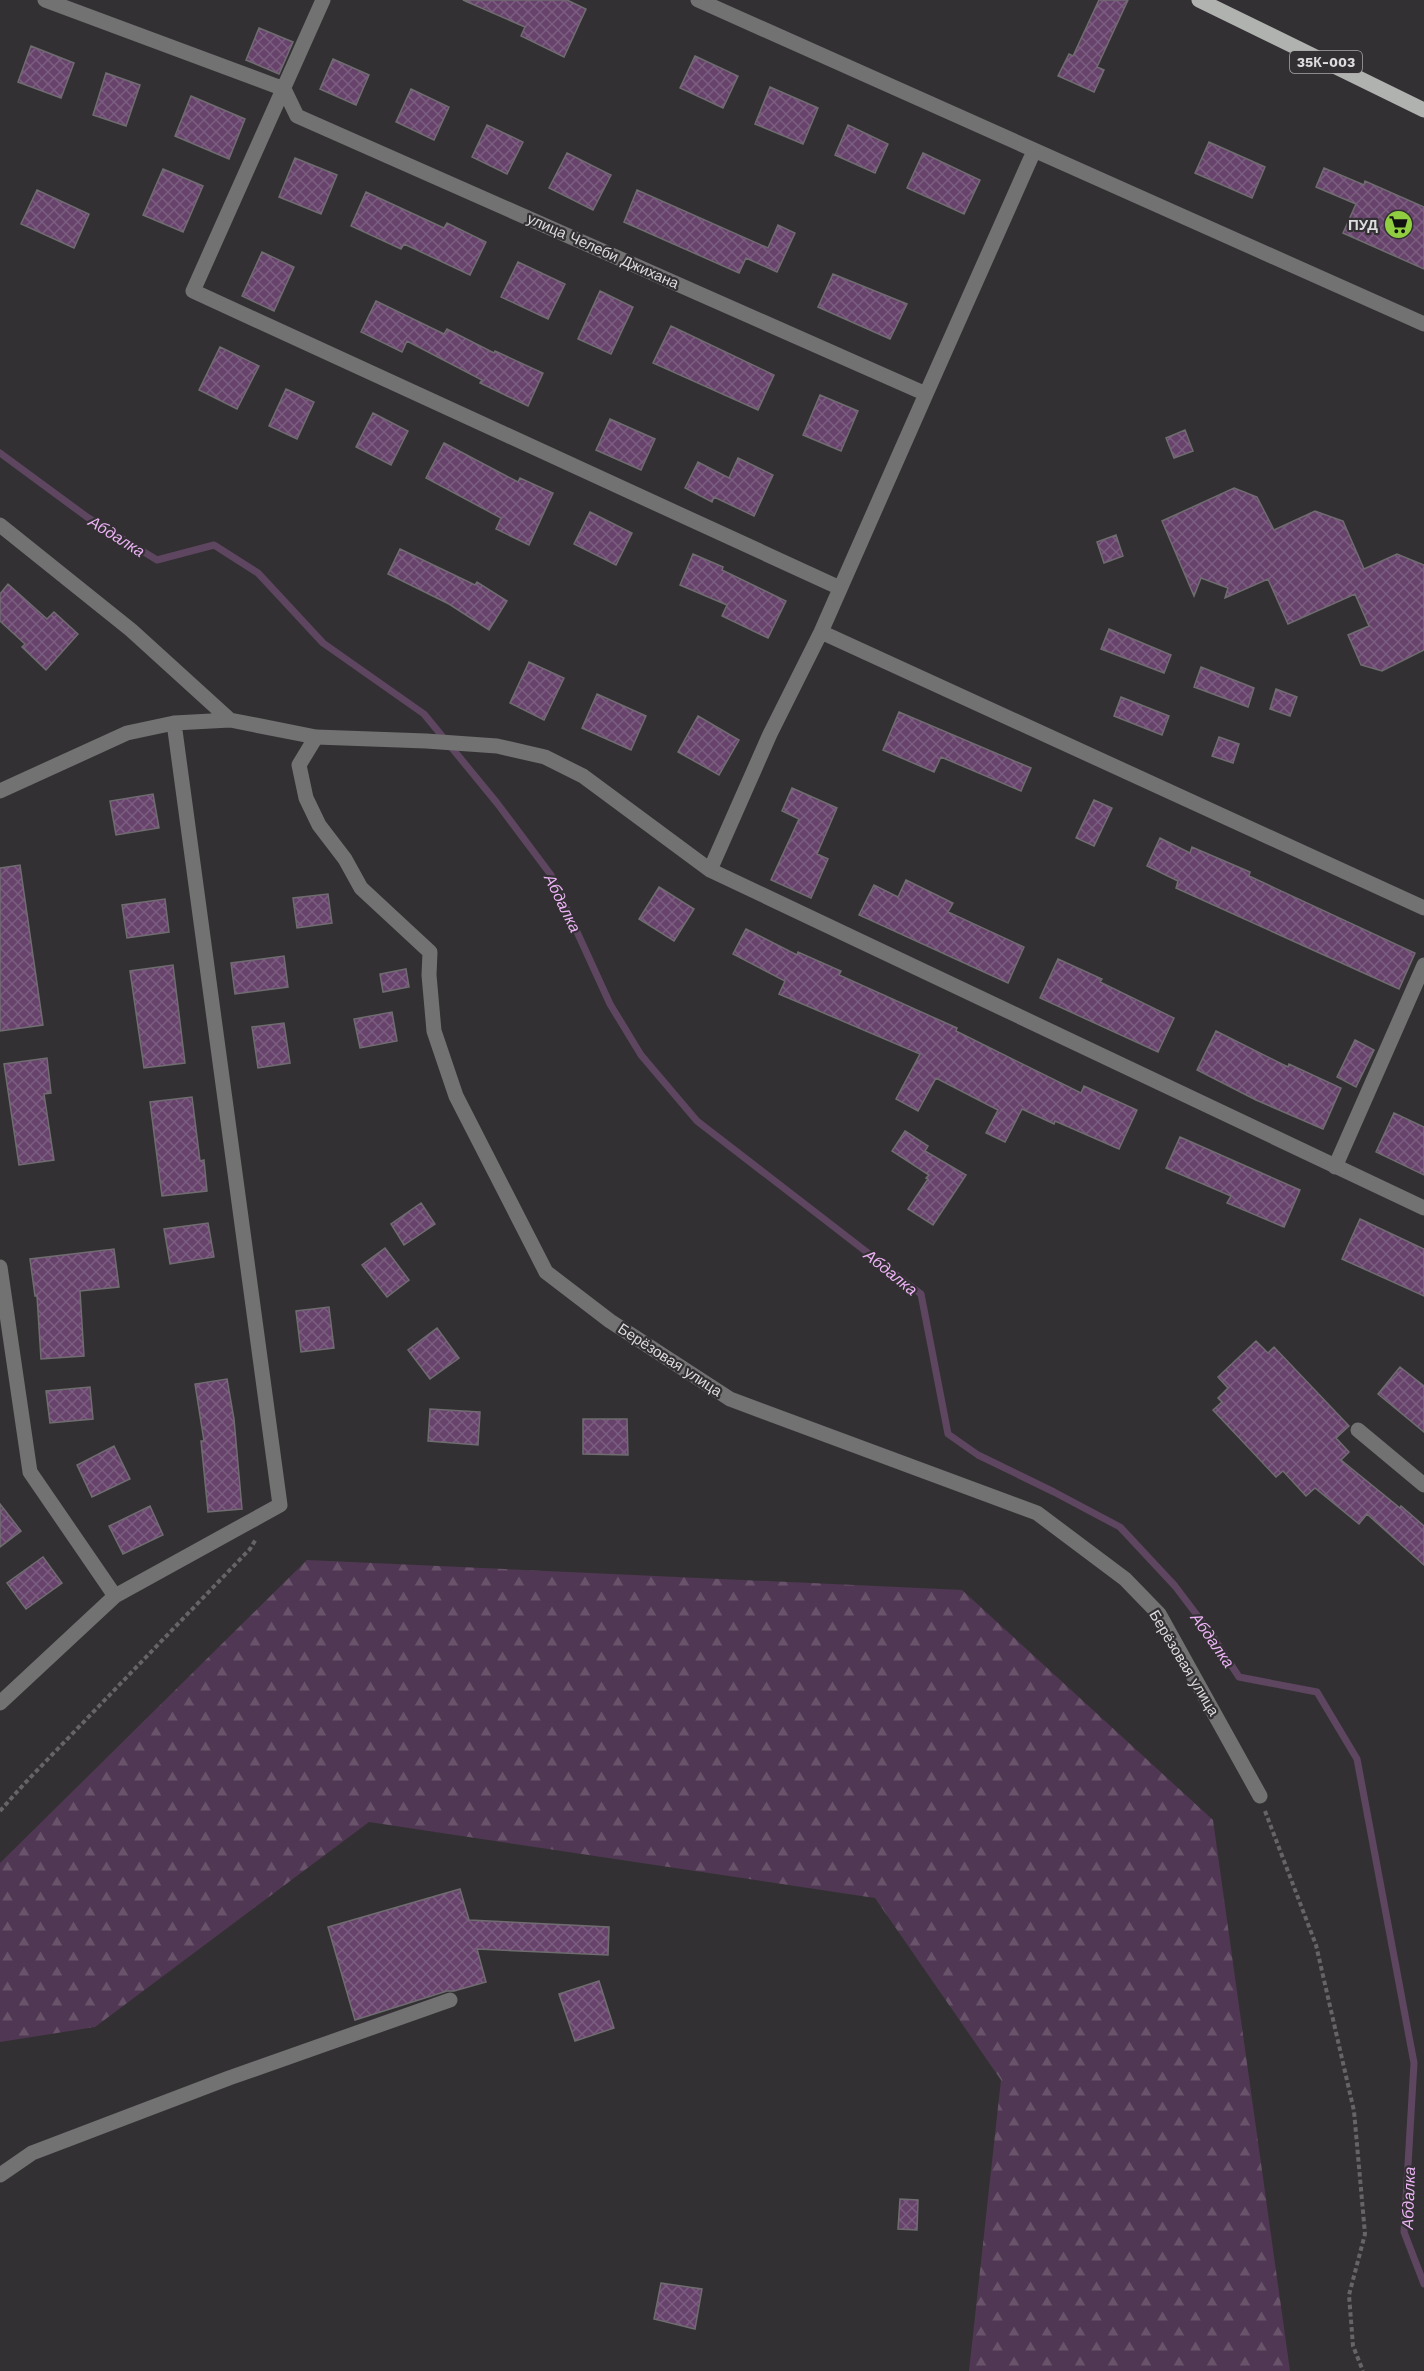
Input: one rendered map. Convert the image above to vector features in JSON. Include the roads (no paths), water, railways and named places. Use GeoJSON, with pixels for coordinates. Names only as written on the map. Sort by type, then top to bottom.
{"type":"FeatureCollection","features":[{"type":"Feature","properties":{"kind":"main road","name":"35К-003"},"geometry":{"type":"LineString","coordinates":[[1199,0],[1424,110]]}},
{"type":"Feature","properties":{"kind":"street"},"geometry":{"type":"LineString","coordinates":[[45,0],[284,89]]}},
{"type":"Feature","properties":{"kind":"street"},"geometry":{"type":"LineString","coordinates":[[323,0],[193,291],[840,588]]}},
{"type":"Feature","properties":{"kind":"street"},"geometry":{"type":"LineString","coordinates":[[698,0],[1424,324]]}},
{"type":"Feature","properties":{"kind":"street","name":"улица Челеби Джихана"},"geometry":{"type":"LineString","coordinates":[[284,89],[297,116],[926,394]]}},
{"type":"Feature","properties":{"kind":"street"},"geometry":{"type":"LineString","coordinates":[[710,870],[770,734],[821,632],[1034,151]]}},
{"type":"Feature","properties":{"kind":"street"},"geometry":{"type":"LineString","coordinates":[[0,525],[131,630],[230,720]]}},
{"type":"Feature","properties":{"kind":"street"},"geometry":{"type":"LineString","coordinates":[[821,632],[1424,908]]}},
{"type":"Feature","properties":{"kind":"street"},"geometry":{"type":"LineString","coordinates":[[0,791],[127,733],[174,723],[230,720],[316,737],[497,746],[545,757],[583,776],[710,870],[1424,1208]]}},
{"type":"Feature","properties":{"kind":"street"},"geometry":{"type":"LineString","coordinates":[[0,1703],[116,1596],[280,1505],[174,723]]}},
{"type":"Feature","properties":{"kind":"street","name":"Берёзовая улица"},"geometry":{"type":"LineString","coordinates":[[316,737],[299,765],[306,798],[319,825],[345,859],[361,888],[430,952],[429,975],[434,1031],[453,1085],[546,1272],[610,1321],[730,1399],[1037,1513],[1125,1579],[1159,1614],[1260,1796]]}},
{"type":"Feature","properties":{"kind":"street"},"geometry":{"type":"LineString","coordinates":[[1335,1167],[1424,965]]}},
{"type":"Feature","properties":{"kind":"street"},"geometry":{"type":"LineString","coordinates":[[0,1267],[30,1472],[116,1596]]}},
{"type":"Feature","properties":{"kind":"street"},"geometry":{"type":"LineString","coordinates":[[1358,1430],[1424,1485]]}},
{"type":"Feature","properties":{"kind":"street"},"geometry":{"type":"LineString","coordinates":[[0,2175],[32,2153],[230,2078],[450,2000]]}},
{"type":"Feature","properties":{"kind":"waterway","name":"Абдалка"},"geometry":{"type":"LineString","coordinates":[[0,453],[87,517],[157,560],[214,545],[258,573],[323,643],[424,714],[497,803],[551,875],[610,1004],[641,1055],[697,1121],[921,1294],[948,1434],[978,1455],[1120,1527],[1175,1586],[1209,1631],[1239,1677],[1317,1692],[1357,1759],[1414,2063],[1404,2232],[1424,2284]]}},
{"type":"Feature","properties":{"kind":"place","name":"ПУД"},"geometry":{"type":"Point","coordinates":[1399,225]}}]}
